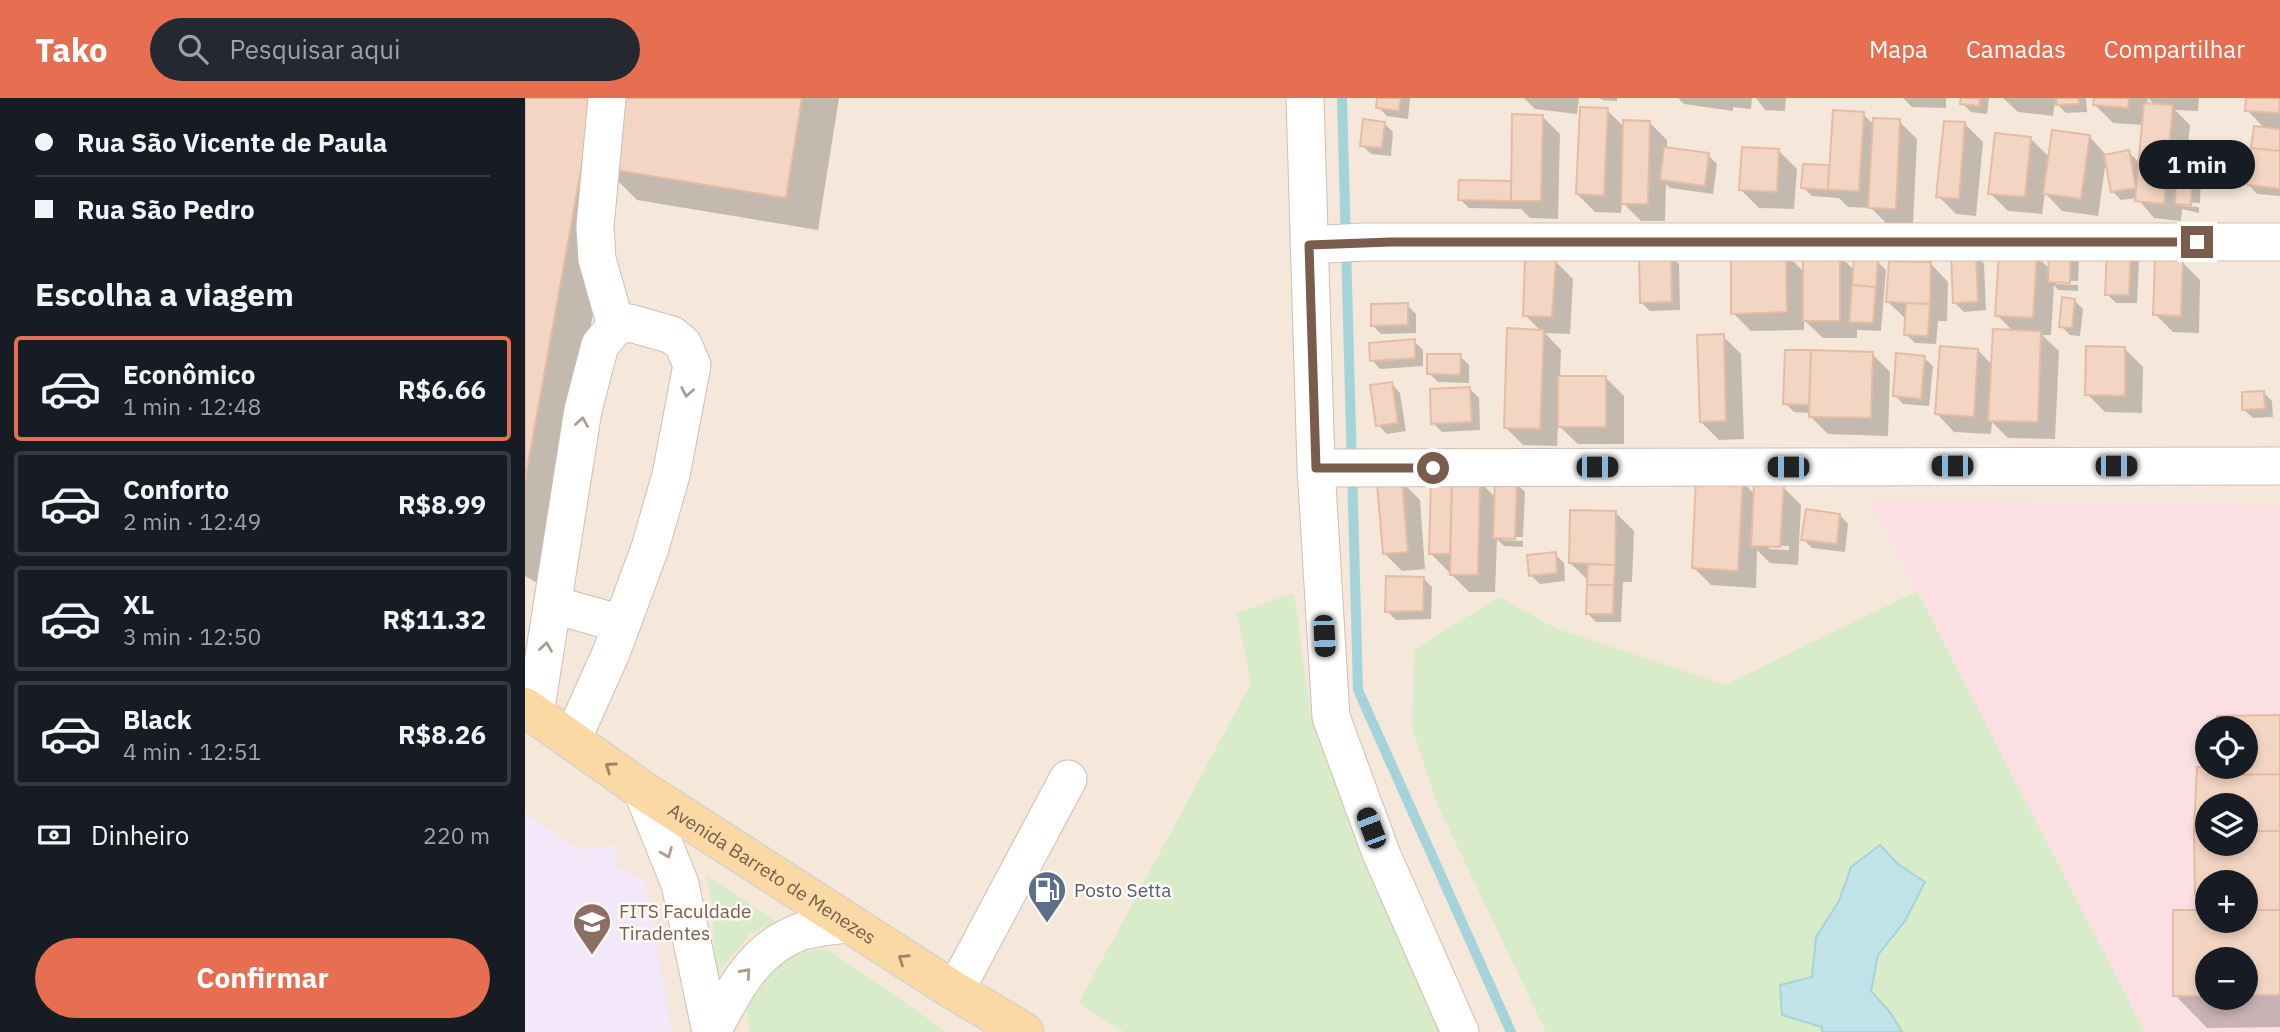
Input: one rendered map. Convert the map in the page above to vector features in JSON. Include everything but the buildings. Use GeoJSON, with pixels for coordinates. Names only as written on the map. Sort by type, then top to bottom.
{"type":"FeatureCollection","features":[{"type":"Feature","properties":{"kind":"main road","name":"Avenida Barreto de Menezes"},"geometry":{"type":"LineString","coordinates":[[530,711],[642,789],[848,924],[1024,1032]]}},
{"type":"Feature","properties":{"kind":"street"},"geometry":{"type":"LineString","coordinates":[[607,98],[595,227],[600,269],[616,326]]}},
{"type":"Feature","properties":{"kind":"street"},"geometry":{"type":"LineString","coordinates":[[1305,98],[1334,244],[1325,468],[1327,692],[1331,717],[1381,853],[1460,1032]]}},
{"type":"Feature","properties":{"kind":"street"},"geometry":{"type":"LineString","coordinates":[[1334,244],[2280,242]]}},
{"type":"Feature","properties":{"kind":"street"},"geometry":{"type":"LineString","coordinates":[[530,711],[554,606],[583,410],[600,345],[616,326],[630,323],[673,335],[683,344],[692,365],[671,475],[650,548],[622,624],[572,740]]}},
{"type":"Feature","properties":{"kind":"street"},"geometry":{"type":"LineString","coordinates":[[1325,468],[2280,466]]}},
{"type":"Feature","properties":{"kind":"street"},"geometry":{"type":"LineString","coordinates":[[554,606],[622,624]]}},
{"type":"Feature","properties":{"kind":"street"},"geometry":{"type":"LineString","coordinates":[[983,1032],[952,990],[1068,779]]}},
{"type":"Feature","properties":{"kind":"street"},"geometry":{"type":"LineString","coordinates":[[642,789],[680,884],[712,1032]]}},
{"type":"Feature","properties":{"kind":"street"},"geometry":{"type":"LineString","coordinates":[[712,1032],[739,979],[769,949],[800,932],[848,924]]}},
{"type":"Feature","properties":{"kind":"shaded area"},"geometry":{"type":"Polygon","coordinates":[[[525,98],[2280,98],[2280,1032],[525,1032],[525,98]]]}},
{"type":"Feature","properties":{"kind":"shaded area"},"geometry":{"type":"Polygon","coordinates":[[[1869,499],[2280,506],[2280,1032],[2145,1032],[1869,499]]]}},
{"type":"Feature","properties":{"kind":"shaded area","name":"FITS Faculdade Tiradentes"},"geometry":{"type":"Polygon","coordinates":[[[525,814],[579,849],[615,845],[617,865],[645,881],[672,1032],[525,1032],[525,814]]]}},
{"type":"Feature","properties":{"kind":"green space"},"geometry":{"type":"Polygon","coordinates":[[[1917,591],[2145,1032],[1546,1032],[1437,804],[1412,726],[1415,649],[1499,597],[1557,629],[1725,685],[1917,591]]]}},
{"type":"Feature","properties":{"kind":"green space"},"geometry":{"type":"Polygon","coordinates":[[[1294,593],[1311,717],[1450,1032],[1124,1032],[1079,1003],[1251,683],[1237,613],[1294,593]]]}},
{"type":"Feature","properties":{"kind":"green space"},"geometry":{"type":"Polygon","coordinates":[[[707,876],[776,922],[750,934],[715,977],[713,912],[707,876]]]}},
{"type":"Feature","properties":{"kind":"green space"},"geometry":{"type":"Polygon","coordinates":[[[826,948],[947,1032],[751,1032],[745,1004],[761,980],[778,964],[798,954],[826,948]]]}},
{"type":"Feature","properties":{"kind":"water"},"geometry":{"type":"Polygon","coordinates":[[[1880,845],[1898,864],[1925,882],[1905,921],[1878,955],[1871,991],[1890,1012],[1902,1032],[1822,1032],[1822,1027],[1782,1015],[1780,985],[1812,977],[1816,937],[1839,901],[1851,867],[1880,845]]]}},
{"type":"Feature","properties":{"kind":"waterway"},"geometry":{"type":"LineString","coordinates":[[1342,98],[1358,690],[1511,1032]]}},
{"type":"Feature","properties":{"kind":"place","name":"Posto Setta"},"geometry":{"type":"Point","coordinates":[1047,924]}},
{"type":"Feature","properties":{"kind":"place","name":"FITS Faculdade Tiradentes"},"geometry":{"type":"Point","coordinates":[592,956]}},
{"type":"Feature","properties":{"kind":"route"},"geometry":{"type":"LineString","coordinates":[[1433,468],[1316,468],[1309,245],[1363,242],[2197,242]]}}]}
